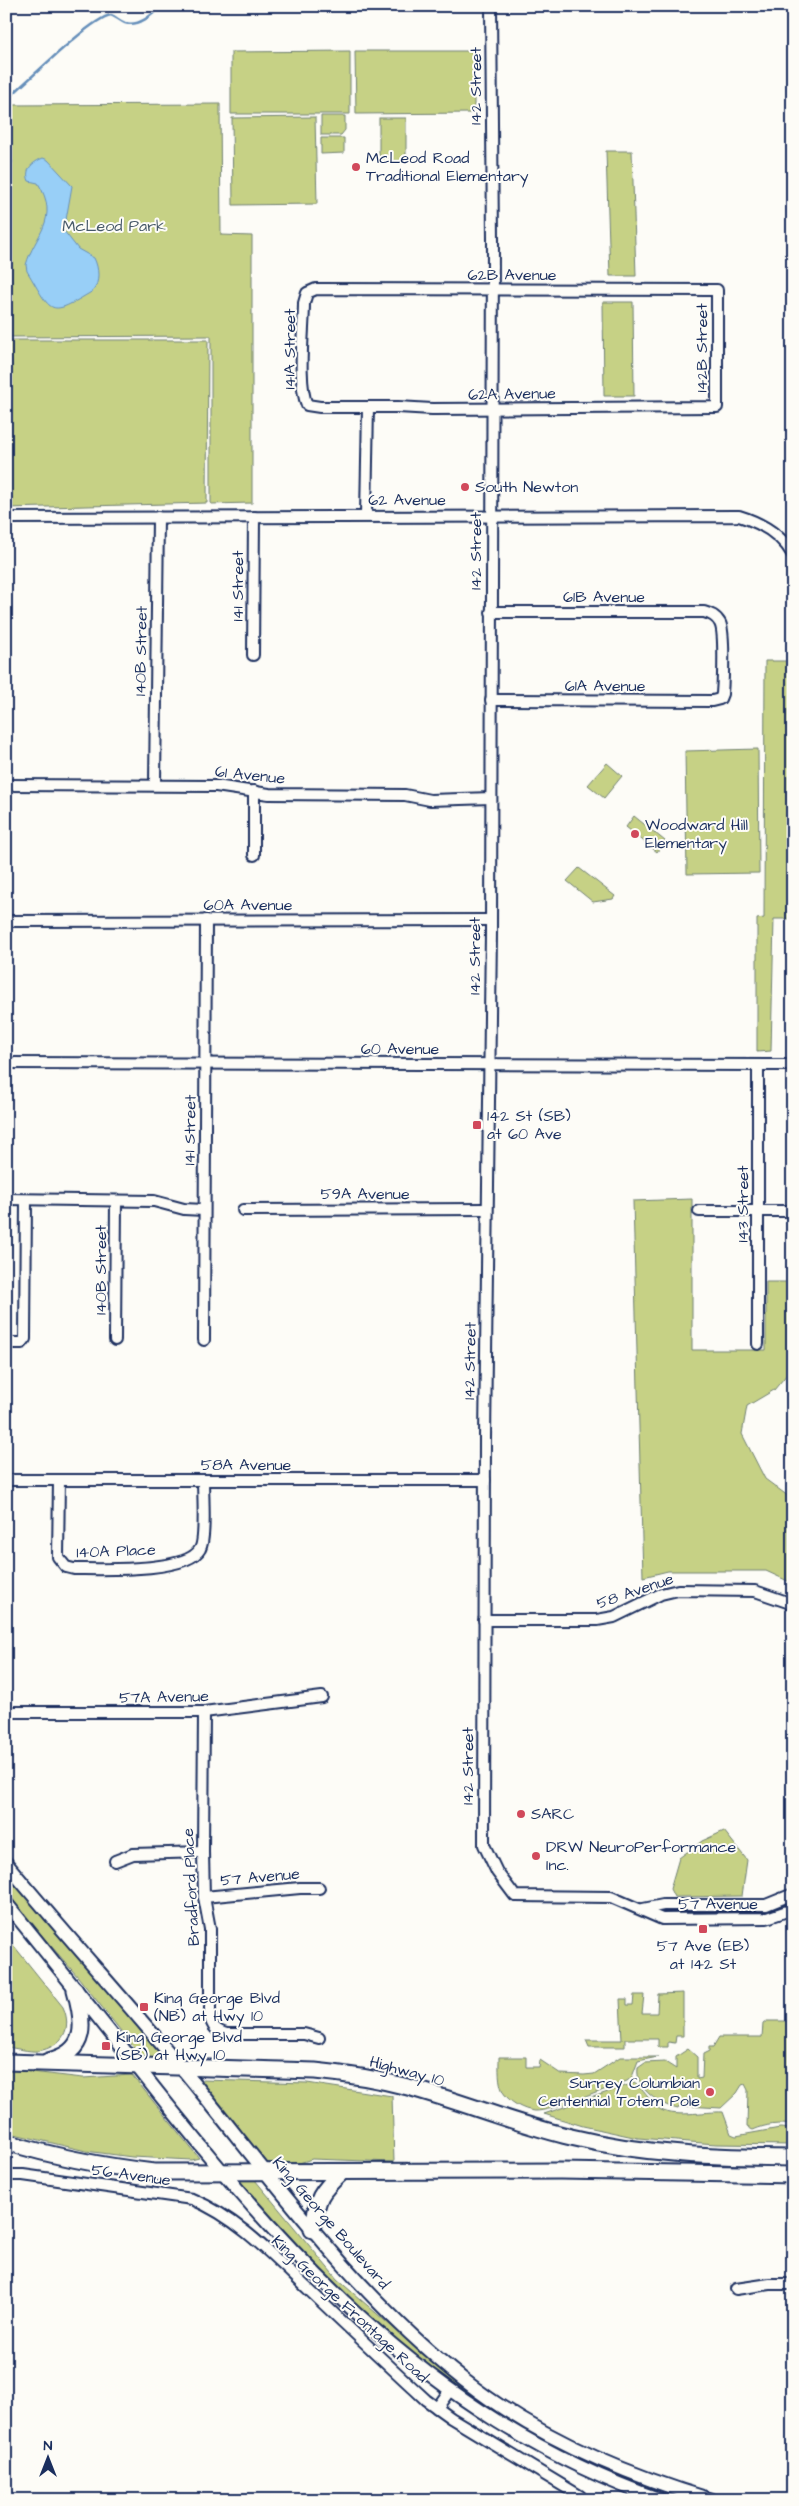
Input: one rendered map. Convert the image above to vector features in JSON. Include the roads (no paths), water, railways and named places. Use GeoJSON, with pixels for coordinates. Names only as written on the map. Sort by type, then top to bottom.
{"type":"FeatureCollection","features":[{"type":"Feature","properties":{"kind":"highway"},"geometry":{"type":"LineString","coordinates":[[34,2064],[55,2060],[69,2052],[79,2039],[83,2026],[75,1990]]}},
{"type":"Feature","properties":{"kind":"highway","name":"Highway 10"},"geometry":{"type":"LineString","coordinates":[[6,2062],[315,2071],[349,2074],[409,2087],[569,2137],[622,2148],[692,2156],[793,2158]]}},
{"type":"Feature","properties":{"kind":"highway"},"geometry":{"type":"LineString","coordinates":[[6,2142],[45,2154],[97,2166],[154,2172],[653,2171],[793,2175]]}},
{"type":"Feature","properties":{"kind":"highway"},"geometry":{"type":"LineString","coordinates":[[312,2230],[318,2198],[324,2189],[342,2172]]}},
{"type":"Feature","properties":{"kind":"main road","name":"King George Boulevard"},"geometry":{"type":"LineString","coordinates":[[6,1863],[181,2067],[312,2230],[387,2311],[464,2380],[507,2410],[559,2440],[618,2467],[672,2488],[712,2500]]}},
{"type":"Feature","properties":{"kind":"main road"},"geometry":{"type":"LineString","coordinates":[[6,1903],[222,2172],[295,2254],[340,2300],[385,2340],[450,2390],[521,2437],[625,2487],[661,2500]]}},
{"type":"Feature","properties":{"kind":"street","name":"142 Street"},"geometry":{"type":"LineString","coordinates":[[491,6],[491,920],[483,1842],[496,1872],[515,1896]]}},
{"type":"Feature","properties":{"kind":"street","name":"62B Avenue"},"geometry":{"type":"LineString","coordinates":[[307,293],[316,289],[717,290]]}},
{"type":"Feature","properties":{"kind":"street","name":"142B Street"},"geometry":{"type":"LineString","coordinates":[[717,290],[717,407]]}},
{"type":"Feature","properties":{"kind":"street","name":"141A Street"},"geometry":{"type":"LineString","coordinates":[[307,293],[304,303],[303,396],[308,404]]}},
{"type":"Feature","properties":{"kind":"street","name":"62A Avenue"},"geometry":{"type":"LineString","coordinates":[[308,404],[320,407],[492,409],[717,407]]}},
{"type":"Feature","properties":{"kind":"street"},"geometry":{"type":"LineString","coordinates":[[366,515],[368,407]]}},
{"type":"Feature","properties":{"kind":"street","name":"62 Avenue"},"geometry":{"type":"LineString","coordinates":[[6,518],[366,515],[739,516],[753,520],[773,532],[793,555]]}},
{"type":"Feature","properties":{"kind":"street","name":"141 Street"},"geometry":{"type":"LineString","coordinates":[[253,655],[254,517]]}},
{"type":"Feature","properties":{"kind":"street","name":"140B Street"},"geometry":{"type":"LineString","coordinates":[[155,784],[158,518]]}},
{"type":"Feature","properties":{"kind":"street","name":"61B Avenue"},"geometry":{"type":"LineString","coordinates":[[491,612],[704,612],[716,617],[721,626],[722,689],[720,698]]}},
{"type":"Feature","properties":{"kind":"street","name":"61A Avenue"},"geometry":{"type":"LineString","coordinates":[[491,700],[712,701],[720,698]]}},
{"type":"Feature","properties":{"kind":"street","name":"61 Avenue"},"geometry":{"type":"LineString","coordinates":[[6,785],[155,784],[216,786],[269,794],[405,795],[430,800],[491,798]]}},
{"type":"Feature","properties":{"kind":"street"},"geometry":{"type":"LineString","coordinates":[[254,791],[254,855]]}},
{"type":"Feature","properties":{"kind":"street","name":"141 Street"},"geometry":{"type":"LineString","coordinates":[[204,1340],[206,920]]}},
{"type":"Feature","properties":{"kind":"street","name":"60A Avenue"},"geometry":{"type":"LineString","coordinates":[[6,921],[491,920]]}},
{"type":"Feature","properties":{"kind":"street","name":"60 Avenue"},"geometry":{"type":"LineString","coordinates":[[6,1063],[793,1065]]}},
{"type":"Feature","properties":{"kind":"street","name":"143 Street"},"geometry":{"type":"LineString","coordinates":[[758,1065],[758,1344]]}},
{"type":"Feature","properties":{"kind":"street"},"geometry":{"type":"LineString","coordinates":[[6,1199],[154,1201],[184,1209],[204,1210]]}},
{"type":"Feature","properties":{"kind":"street"},"geometry":{"type":"LineString","coordinates":[[6,1344],[24,1342],[26,1334],[26,1200]]}},
{"type":"Feature","properties":{"kind":"street","name":"140B Street"},"geometry":{"type":"LineString","coordinates":[[115,1340],[116,1201]]}},
{"type":"Feature","properties":{"kind":"street","name":"59A Avenue"},"geometry":{"type":"LineString","coordinates":[[243,1210],[487,1209]]}},
{"type":"Feature","properties":{"kind":"street"},"geometry":{"type":"LineString","coordinates":[[699,1211],[793,1211]]}},
{"type":"Feature","properties":{"kind":"street","name":"58A Avenue"},"geometry":{"type":"LineString","coordinates":[[6,1480],[485,1480]]}},
{"type":"Feature","properties":{"kind":"street","name":"140A Place"},"geometry":{"type":"LineString","coordinates":[[60,1480],[58,1557],[66,1567],[144,1569],[189,1560],[195,1556],[202,1544],[203,1480]]}},
{"type":"Feature","properties":{"kind":"street","name":"58 Avenue"},"geometry":{"type":"LineString","coordinates":[[484,1620],[597,1620],[614,1616],[662,1594],[678,1590],[755,1591],[793,1604]]}},
{"type":"Feature","properties":{"kind":"street","name":"57A Avenue"},"geometry":{"type":"LineString","coordinates":[[6,1712],[204,1712],[322,1697]]}},
{"type":"Feature","properties":{"kind":"street","name":"Bradford Place"},"geometry":{"type":"LineString","coordinates":[[204,1712],[204,1897],[210,1929],[210,2016],[214,2028],[227,2034],[304,2034],[319,2038]]}},
{"type":"Feature","properties":{"kind":"street"},"geometry":{"type":"LineString","coordinates":[[115,1861],[133,1854],[203,1852]]}},
{"type":"Feature","properties":{"kind":"street","name":"57 Avenue"},"geometry":{"type":"LineString","coordinates":[[204,1897],[319,1888]]}},
{"type":"Feature","properties":{"kind":"street","name":"57 Avenue"},"geometry":{"type":"LineString","coordinates":[[643,1910],[663,1905],[766,1905],[793,1894]]}},
{"type":"Feature","properties":{"kind":"street","name":"57 Avenue"},"geometry":{"type":"LineString","coordinates":[[515,1896],[611,1897],[662,1919],[754,1919],[779,1915],[793,1909]]}},
{"type":"Feature","properties":{"kind":"street","name":"56 Avenue"},"geometry":{"type":"LineString","coordinates":[[6,2175],[23,2175],[192,2198],[214,2208],[244,2230]]}},
{"type":"Feature","properties":{"kind":"street","name":"King George Frontage Road"},"geometry":{"type":"LineString","coordinates":[[244,2230],[437,2408],[580,2496]]}},
{"type":"Feature","properties":{"kind":"street"},"geometry":{"type":"LineString","coordinates":[[736,2289],[770,2284],[793,2284]]}},
{"type":"Feature","properties":{"kind":"street"},"geometry":{"type":"LineString","coordinates":[[437,2408],[450,2390]]}},
{"type":"Feature","properties":{"kind":"water"},"geometry":{"type":"Polygon","coordinates":[[[43,158],[48,160],[72,186],[64,231],[78,249],[94,258],[98,270],[98,279],[93,291],[59,308],[47,303],[27,271],[26,265],[44,227],[47,207],[38,183],[29,181],[28,173],[30,166],[43,158]]]}},
{"type":"Feature","properties":{"kind":"waterway"},"geometry":{"type":"LineString","coordinates":[[6,100],[74,39],[102,19],[111,15],[125,23],[140,22],[161,6]]}},
{"type":"Feature","properties":{"kind":"waterway"},"geometry":{"type":"LineString","coordinates":[[6,157],[12,162]]}},
{"type":"Feature","properties":{"kind":"place","name":"McLeod Road Traditional Elementary"},"geometry":{"type":"Point","coordinates":[356,167]}},
{"type":"Feature","properties":{"kind":"place","name":"South Newton"},"geometry":{"type":"Point","coordinates":[465,487]}},
{"type":"Feature","properties":{"kind":"place","name":"Woodward Hill Elementary"},"geometry":{"type":"Point","coordinates":[635,834]}},
{"type":"Feature","properties":{"kind":"place","name":"142 St (SB) at 60 Ave"},"geometry":{"type":"Point","coordinates":[477,1125]}},
{"type":"Feature","properties":{"kind":"place","name":"SARC"},"geometry":{"type":"Point","coordinates":[521,1814]}},
{"type":"Feature","properties":{"kind":"place","name":"DRW NeuroPerformance Inc."},"geometry":{"type":"Point","coordinates":[536,1856]}},
{"type":"Feature","properties":{"kind":"place","name":"57 Ave (EB) at 142 St"},"geometry":{"type":"Point","coordinates":[703,1929]}},
{"type":"Feature","properties":{"kind":"place","name":"King George Blvd (NB) at Hwy 10"},"geometry":{"type":"Point","coordinates":[144,2007]}},
{"type":"Feature","properties":{"kind":"place","name":"King George Blvd (SB) at Hwy 10"},"geometry":{"type":"Point","coordinates":[106,2046]}},
{"type":"Feature","properties":{"kind":"place","name":"Surrey Columbian Centennial Totem Pole"},"geometry":{"type":"Point","coordinates":[710,2092]}},
{"type":"Feature","properties":{"kind":"park label","name":"McLeod Park"},"geometry":{"type":"Point","coordinates":[114,226]}}]}
